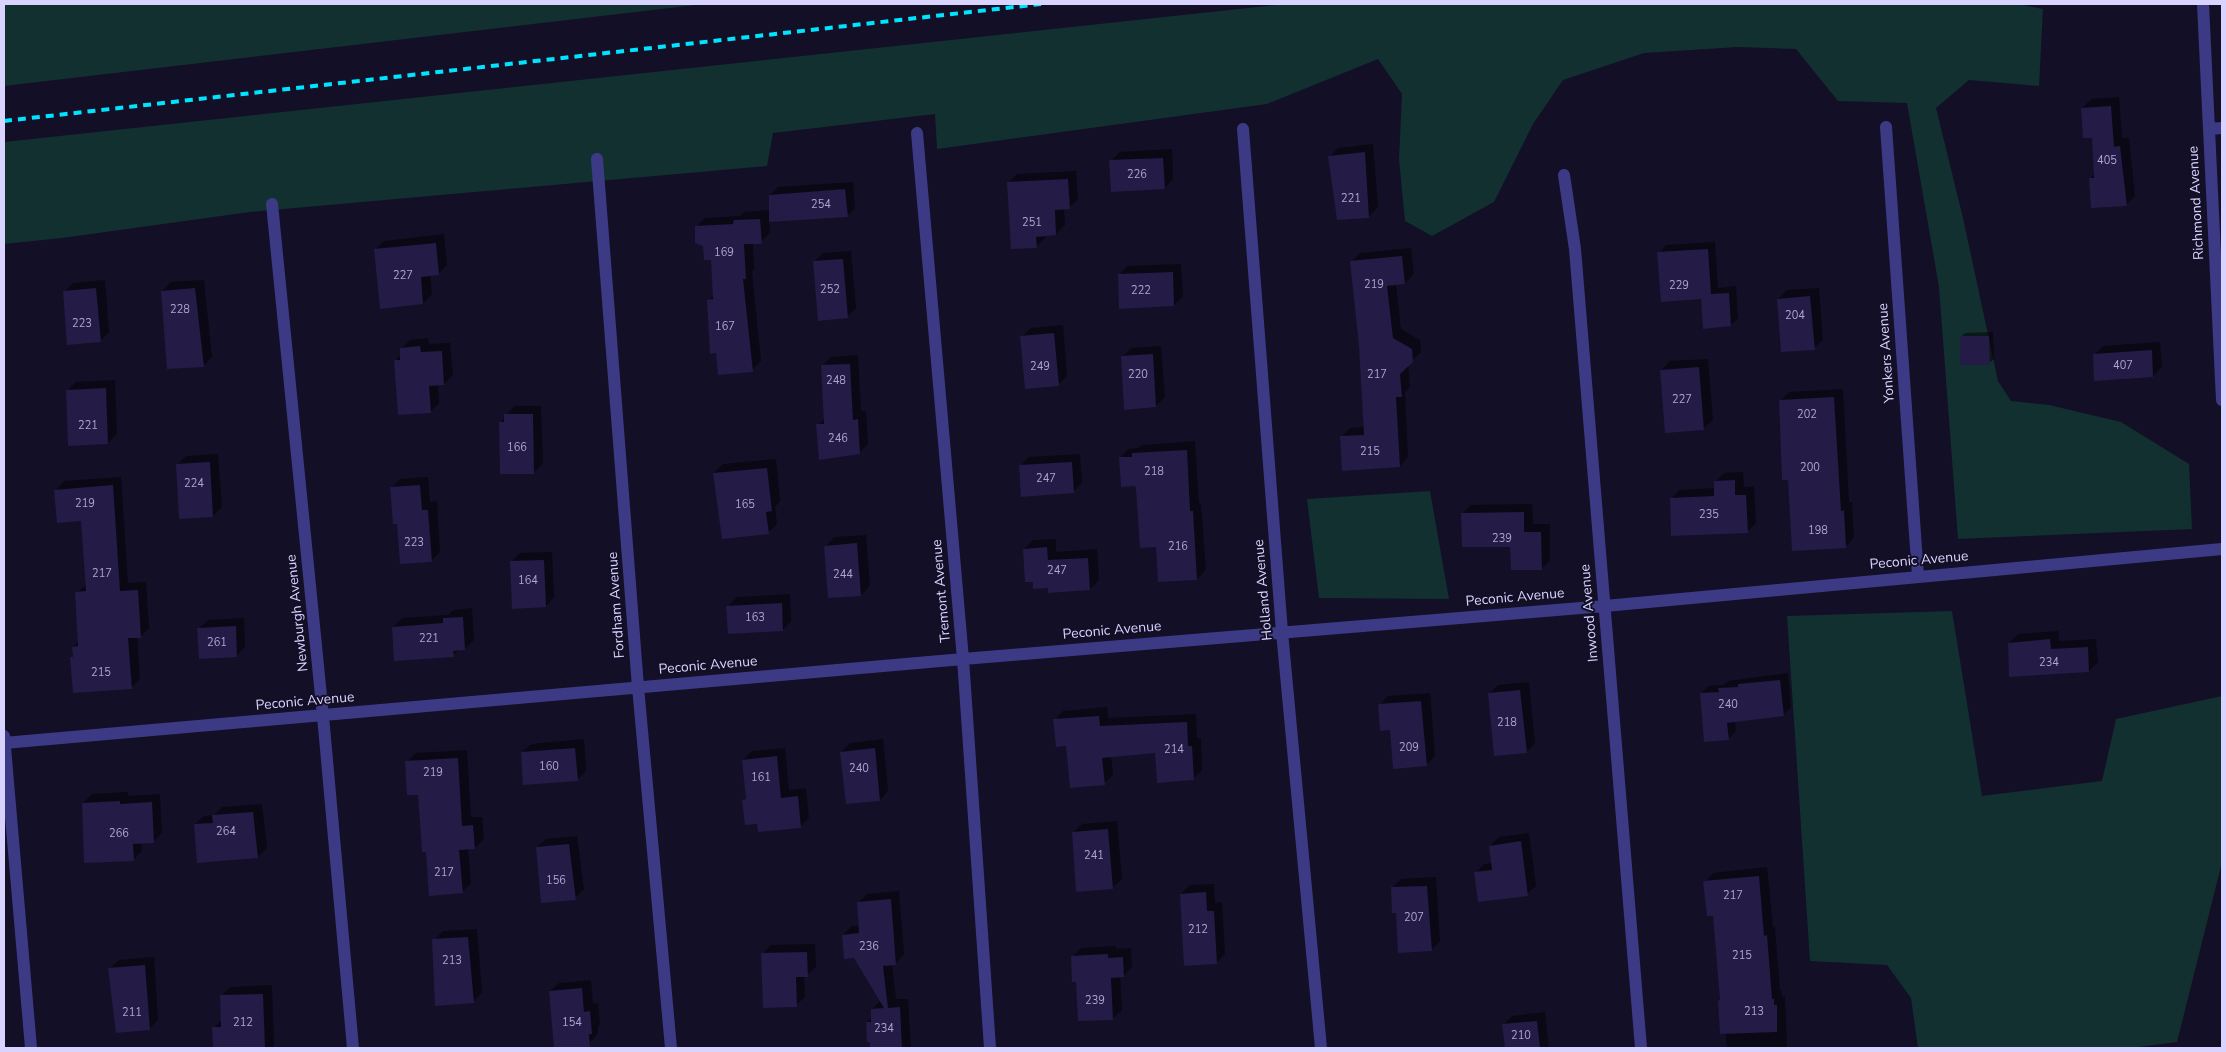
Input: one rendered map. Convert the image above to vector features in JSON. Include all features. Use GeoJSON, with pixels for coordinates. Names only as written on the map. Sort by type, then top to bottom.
{"type":"FeatureCollection","features":[{"type":"Feature","properties":{"kind":"street","name":"Richmond Avenue"},"geometry":{"type":"LineString","coordinates":[[2203,4],[2222,400]]}},
{"type":"Feature","properties":{"kind":"street","name":"Yonkers Avenue"},"geometry":{"type":"LineString","coordinates":[[1886,127],[1918,576]]}},
{"type":"Feature","properties":{"kind":"street"},"geometry":{"type":"LineString","coordinates":[[2209,129],[2222,128]]}},
{"type":"Feature","properties":{"kind":"street","name":"Holland Avenue"},"geometry":{"type":"LineString","coordinates":[[1243,129],[1282,632],[1321,1048]]}},
{"type":"Feature","properties":{"kind":"street","name":"Tremont Avenue"},"geometry":{"type":"LineString","coordinates":[[917,132],[963,659],[990,1048]]}},
{"type":"Feature","properties":{"kind":"street","name":"Fordham Avenue"},"geometry":{"type":"LineString","coordinates":[[597,159],[638,687],[671,1048]]}},
{"type":"Feature","properties":{"kind":"street","name":"Inwood Avenue"},"geometry":{"type":"LineString","coordinates":[[1564,175],[1575,249],[1641,1048]]}},
{"type":"Feature","properties":{"kind":"street","name":"Newburgh Avenue"},"geometry":{"type":"LineString","coordinates":[[272,204],[323,716],[353,1048]]}},
{"type":"Feature","properties":{"kind":"street","name":"Peconic Avenue"},"geometry":{"type":"LineString","coordinates":[[4,743],[963,659],[1605,606],[2222,549]]}},
{"type":"Feature","properties":{"kind":"street"},"geometry":{"type":"LineString","coordinates":[[4,736],[31,1048]]}},
{"type":"Feature","properties":{"kind":"green space"},"geometry":{"type":"Polygon","coordinates":[[[4,4],[704,4],[4,86],[4,4]]]}},
{"type":"Feature","properties":{"kind":"green space"},"geometry":{"type":"Polygon","coordinates":[[[1285,4],[2017,4],[2043,9],[2039,86],[1969,80],[1936,108],[1963,218],[1998,381],[2011,401],[2049,405],[2121,422],[2189,464],[2192,529],[1958,539],[1939,287],[1907,103],[1838,101],[1796,49],[1738,47],[1644,53],[1563,80],[1533,124],[1494,202],[1432,236],[1405,221],[1399,159],[1402,94],[1378,59],[1267,104],[937,149],[935,114],[773,133],[767,166],[250,212],[62,238],[4,244],[4,142],[1285,4]]]}},
{"type":"Feature","properties":{"kind":"green space"},"geometry":{"type":"Polygon","coordinates":[[[1430,491],[1449,599],[1319,598],[1307,499],[1430,491]]]}},
{"type":"Feature","properties":{"kind":"green space"},"geometry":{"type":"Polygon","coordinates":[[[1952,611],[1982,796],[2102,781],[2116,719],[2222,696],[2222,862],[2177,1042],[2131,1048],[1918,1048],[1911,998],[1887,965],[1810,961],[1787,616],[1952,611]]]}},
{"type":"Feature","properties":{"kind":"building"},"geometry":{"type":"Polygon","coordinates":[[[2111,106],[2114,147],[2120,146],[2127,206],[2091,208],[2089,178],[2094,178],[2092,138],[2083,138],[2081,108],[2111,106]]]}},
{"type":"Feature","properties":{"kind":"building"},"geometry":{"type":"Polygon","coordinates":[[[1365,152],[1369,218],[1337,220],[1328,156],[1365,152]]]}},
{"type":"Feature","properties":{"kind":"building"},"geometry":{"type":"Polygon","coordinates":[[[1163,158],[1165,189],[1111,192],[1109,160],[1163,158]]]}},
{"type":"Feature","properties":{"kind":"building"},"geometry":{"type":"Polygon","coordinates":[[[1068,179],[1070,209],[1055,210],[1056,235],[1036,237],[1037,248],[1011,249],[1007,182],[1068,179]]]}},
{"type":"Feature","properties":{"kind":"building"},"geometry":{"type":"Polygon","coordinates":[[[845,189],[848,217],[769,222],[769,195],[845,189]]]}},
{"type":"Feature","properties":{"kind":"building"},"geometry":{"type":"Polygon","coordinates":[[[760,219],[762,244],[744,244],[746,279],[743,279],[753,372],[718,375],[716,353],[710,354],[707,300],[713,299],[711,260],[704,260],[703,246],[695,243],[695,226],[733,224],[734,220],[760,219]]]}},
{"type":"Feature","properties":{"kind":"building"},"geometry":{"type":"Polygon","coordinates":[[[436,243],[439,275],[421,277],[423,304],[380,309],[374,249],[436,243]]]}},
{"type":"Feature","properties":{"kind":"building"},"geometry":{"type":"Polygon","coordinates":[[[1708,249],[1711,294],[1729,293],[1731,326],[1703,329],[1701,299],[1661,302],[1657,252],[1708,249]]]}},
{"type":"Feature","properties":{"kind":"building"},"geometry":{"type":"Polygon","coordinates":[[[1402,256],[1405,284],[1387,286],[1393,338],[1412,349],[1413,362],[1400,374],[1402,397],[1396,397],[1400,467],[1342,471],[1340,436],[1364,435],[1359,346],[1350,261],[1402,256]]]}},
{"type":"Feature","properties":{"kind":"building"},"geometry":{"type":"Polygon","coordinates":[[[843,259],[848,318],[818,321],[813,261],[843,259]]]}},
{"type":"Feature","properties":{"kind":"building"},"geometry":{"type":"Polygon","coordinates":[[[1173,272],[1174,306],[1119,309],[1118,274],[1173,272]]]}},
{"type":"Feature","properties":{"kind":"building"},"geometry":{"type":"Polygon","coordinates":[[[96,288],[101,342],[67,345],[63,291],[96,288]]]}},
{"type":"Feature","properties":{"kind":"building"},"geometry":{"type":"Polygon","coordinates":[[[195,288],[204,367],[167,369],[161,291],[195,288]]]}},
{"type":"Feature","properties":{"kind":"building"},"geometry":{"type":"Polygon","coordinates":[[[1810,296],[1815,350],[1781,352],[1777,299],[1810,296]]]}},
{"type":"Feature","properties":{"kind":"building"},"geometry":{"type":"Polygon","coordinates":[[[1054,333],[1059,386],[1025,389],[1020,336],[1054,333]]]}},
{"type":"Feature","properties":{"kind":"building"},"geometry":{"type":"Polygon","coordinates":[[[1960,336],[1989,336],[1990,365],[1960,365],[1960,336]]]}},
{"type":"Feature","properties":{"kind":"building"},"geometry":{"type":"Polygon","coordinates":[[[420,346],[421,352],[442,351],[444,385],[429,386],[431,413],[398,415],[394,360],[400,360],[400,348],[420,346]]]}},
{"type":"Feature","properties":{"kind":"building"},"geometry":{"type":"Polygon","coordinates":[[[2152,350],[2153,377],[2094,381],[2093,354],[2152,350]]]}},
{"type":"Feature","properties":{"kind":"building"},"geometry":{"type":"Polygon","coordinates":[[[1153,354],[1156,407],[1124,410],[1121,356],[1153,354]]]}},
{"type":"Feature","properties":{"kind":"building"},"geometry":{"type":"Polygon","coordinates":[[[850,364],[853,420],[858,419],[860,454],[819,460],[816,424],[824,424],[821,365],[850,364]]]}},
{"type":"Feature","properties":{"kind":"building"},"geometry":{"type":"Polygon","coordinates":[[[1699,367],[1704,430],[1665,433],[1660,370],[1699,367]]]}},
{"type":"Feature","properties":{"kind":"building"},"geometry":{"type":"Polygon","coordinates":[[[106,388],[108,444],[68,446],[66,390],[106,388]]]}},
{"type":"Feature","properties":{"kind":"building"},"geometry":{"type":"Polygon","coordinates":[[[1834,397],[1841,511],[1844,510],[1846,548],[1792,551],[1788,480],[1782,480],[1779,400],[1834,397]]]}},
{"type":"Feature","properties":{"kind":"building"},"geometry":{"type":"Polygon","coordinates":[[[504,414],[533,414],[534,474],[500,474],[499,422],[504,422],[504,414]]]}},
{"type":"Feature","properties":{"kind":"building"},"geometry":{"type":"Polygon","coordinates":[[[1187,450],[1190,511],[1193,511],[1197,580],[1158,582],[1156,547],[1140,548],[1136,489],[1135,486],[1121,487],[1119,457],[1132,457],[1132,453],[1187,450]]]}},
{"type":"Feature","properties":{"kind":"building"},"geometry":{"type":"Polygon","coordinates":[[[210,462],[213,517],[179,519],[176,464],[210,462]]]}},
{"type":"Feature","properties":{"kind":"building"},"geometry":{"type":"Polygon","coordinates":[[[1072,462],[1074,493],[1021,497],[1019,465],[1072,462]]]}},
{"type":"Feature","properties":{"kind":"building"},"geometry":{"type":"Polygon","coordinates":[[[767,468],[772,511],[766,512],[769,534],[722,539],[713,473],[767,468]]]}},
{"type":"Feature","properties":{"kind":"building"},"geometry":{"type":"Polygon","coordinates":[[[1735,480],[1735,495],[1746,495],[1748,533],[1671,536],[1670,498],[1714,496],[1714,481],[1735,480]]]}},
{"type":"Feature","properties":{"kind":"building"},"geometry":{"type":"Polygon","coordinates":[[[113,485],[120,591],[138,590],[141,638],[128,638],[132,689],[73,693],[70,657],[73,657],[72,647],[78,646],[75,592],[86,591],[81,521],[57,523],[54,490],[113,485]]]}},
{"type":"Feature","properties":{"kind":"building"},"geometry":{"type":"Polygon","coordinates":[[[420,485],[422,510],[428,510],[432,562],[400,564],[397,524],[393,524],[390,487],[420,485]]]}},
{"type":"Feature","properties":{"kind":"building"},"geometry":{"type":"Polygon","coordinates":[[[1524,512],[1524,532],[1541,532],[1542,570],[1511,570],[1510,547],[1462,547],[1461,513],[1524,512]]]}},
{"type":"Feature","properties":{"kind":"building"},"geometry":{"type":"Polygon","coordinates":[[[857,543],[861,596],[828,598],[824,546],[857,543]]]}},
{"type":"Feature","properties":{"kind":"building"},"geometry":{"type":"Polygon","coordinates":[[[1047,547],[1048,560],[1088,558],[1090,590],[1048,593],[1048,588],[1033,589],[1033,582],[1025,582],[1023,549],[1047,547]]]}},
{"type":"Feature","properties":{"kind":"building"},"geometry":{"type":"Polygon","coordinates":[[[544,560],[546,607],[512,609],[510,561],[544,560]]]}},
{"type":"Feature","properties":{"kind":"building"},"geometry":{"type":"Polygon","coordinates":[[[782,603],[783,631],[728,634],[726,606],[782,603]]]}},
{"type":"Feature","properties":{"kind":"building"},"geometry":{"type":"Polygon","coordinates":[[[463,617],[465,650],[453,651],[454,657],[394,661],[392,627],[443,623],[443,618],[463,617]]]}},
{"type":"Feature","properties":{"kind":"building"},"geometry":{"type":"Polygon","coordinates":[[[236,626],[237,657],[199,659],[197,628],[236,626]]]}},
{"type":"Feature","properties":{"kind":"building"},"geometry":{"type":"Polygon","coordinates":[[[2050,639],[2051,649],[2088,647],[2089,672],[2009,677],[2008,643],[2050,639]]]}},
{"type":"Feature","properties":{"kind":"building"},"geometry":{"type":"Polygon","coordinates":[[[1780,680],[1784,716],[1727,723],[1729,740],[1704,742],[1700,693],[1719,692],[1718,688],[1738,687],[1738,684],[1780,680]]]}},
{"type":"Feature","properties":{"kind":"building"},"geometry":{"type":"Polygon","coordinates":[[[1520,690],[1527,753],[1494,756],[1488,693],[1520,690]]]}},
{"type":"Feature","properties":{"kind":"building"},"geometry":{"type":"Polygon","coordinates":[[[1421,701],[1427,766],[1393,769],[1390,730],[1380,731],[1378,704],[1421,701]]]}},
{"type":"Feature","properties":{"kind":"building"},"geometry":{"type":"Polygon","coordinates":[[[1099,716],[1100,726],[1187,722],[1188,746],[1192,746],[1194,780],[1157,783],[1155,753],[1102,758],[1105,785],[1070,788],[1066,746],[1056,747],[1053,719],[1099,716]]]}},
{"type":"Feature","properties":{"kind":"building"},"geometry":{"type":"Polygon","coordinates":[[[575,748],[578,781],[523,785],[521,752],[575,748]]]}},
{"type":"Feature","properties":{"kind":"building"},"geometry":{"type":"Polygon","coordinates":[[[875,748],[880,801],[846,804],[840,752],[875,748]]]}},
{"type":"Feature","properties":{"kind":"building"},"geometry":{"type":"Polygon","coordinates":[[[777,756],[781,798],[798,796],[801,828],[758,832],[757,824],[745,825],[742,800],[746,799],[742,760],[777,756]]]}},
{"type":"Feature","properties":{"kind":"building"},"geometry":{"type":"Polygon","coordinates":[[[458,758],[462,826],[473,825],[475,849],[459,850],[463,893],[429,896],[426,852],[422,852],[418,795],[407,795],[405,761],[458,758]]]}},
{"type":"Feature","properties":{"kind":"building"},"geometry":{"type":"Polygon","coordinates":[[[120,801],[120,804],[152,802],[154,843],[133,844],[134,861],[84,863],[82,803],[120,801]]]}},
{"type":"Feature","properties":{"kind":"building"},"geometry":{"type":"Polygon","coordinates":[[[253,812],[258,858],[197,863],[194,824],[213,823],[212,815],[253,812]]]}},
{"type":"Feature","properties":{"kind":"building"},"geometry":{"type":"Polygon","coordinates":[[[1108,829],[1113,889],[1076,892],[1072,832],[1108,829]]]}},
{"type":"Feature","properties":{"kind":"building"},"geometry":{"type":"Polygon","coordinates":[[[1521,841],[1528,896],[1478,902],[1474,872],[1492,870],[1489,846],[1521,841]]]}},
{"type":"Feature","properties":{"kind":"building"},"geometry":{"type":"Polygon","coordinates":[[[569,844],[576,900],[541,903],[536,847],[569,844]]]}},
{"type":"Feature","properties":{"kind":"building"},"geometry":{"type":"Polygon","coordinates":[[[1759,876],[1764,936],[1767,935],[1772,999],[1774,999],[1774,1005],[1777,1005],[1777,1032],[1720,1034],[1718,1001],[1720,1000],[1713,916],[1707,916],[1703,881],[1759,876]]]}},
{"type":"Feature","properties":{"kind":"building"},"geometry":{"type":"Polygon","coordinates":[[[1427,886],[1432,951],[1398,953],[1396,913],[1392,913],[1391,887],[1427,886]]]}},
{"type":"Feature","properties":{"kind":"building"},"geometry":{"type":"Polygon","coordinates":[[[1206,892],[1207,911],[1214,911],[1217,964],[1184,966],[1180,894],[1206,892]]]}},
{"type":"Feature","properties":{"kind":"building"},"geometry":{"type":"Polygon","coordinates":[[[891,899],[896,965],[883,966],[888,1008],[900,1007],[902,1048],[870,1048],[870,1042],[867,1042],[866,1022],[871,1022],[871,1009],[884,1008],[854,958],[844,959],[842,935],[859,933],[857,902],[891,899]]]}},
{"type":"Feature","properties":{"kind":"building"},"geometry":{"type":"Polygon","coordinates":[[[468,937],[474,1003],[435,1006],[432,939],[468,937]]]}},
{"type":"Feature","properties":{"kind":"building"},"geometry":{"type":"Polygon","coordinates":[[[807,952],[808,977],[796,977],[797,1007],[763,1008],[761,953],[807,952]]]}},
{"type":"Feature","properties":{"kind":"building"},"geometry":{"type":"Polygon","coordinates":[[[1108,954],[1108,958],[1123,957],[1124,977],[1111,978],[1113,1020],[1078,1021],[1076,982],[1072,982],[1071,956],[1108,954]]]}},
{"type":"Feature","properties":{"kind":"building"},"geometry":{"type":"Polygon","coordinates":[[[145,965],[150,1030],[116,1033],[108,968],[145,965]]]}},
{"type":"Feature","properties":{"kind":"building"},"geometry":{"type":"Polygon","coordinates":[[[582,988],[584,1012],[590,1011],[592,1034],[589,1034],[590,1048],[554,1048],[549,991],[582,988]]]}},
{"type":"Feature","properties":{"kind":"building"},"geometry":{"type":"Polygon","coordinates":[[[263,994],[265,1048],[213,1048],[212,1027],[221,1027],[220,995],[263,994]]]}},
{"type":"Feature","properties":{"kind":"building"},"geometry":{"type":"Polygon","coordinates":[[[1537,1021],[1540,1048],[1505,1048],[1502,1024],[1537,1021]]]}},
{"type":"Feature","properties":{"kind":"railway"},"geometry":{"type":"LineString","coordinates":[[4,121],[1041,4]]}}]}
